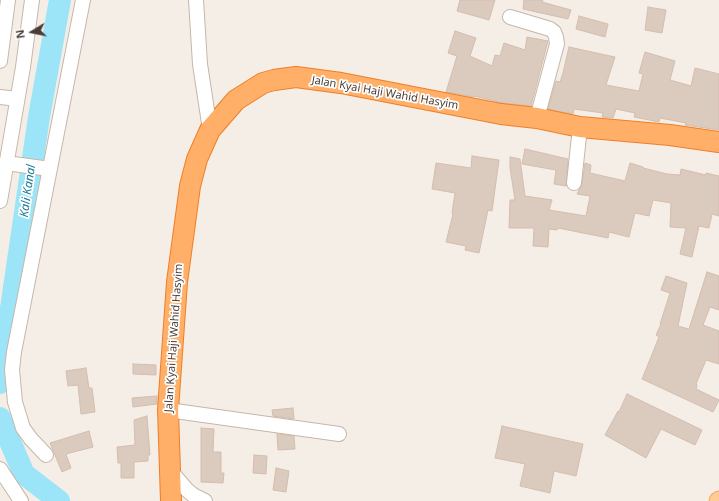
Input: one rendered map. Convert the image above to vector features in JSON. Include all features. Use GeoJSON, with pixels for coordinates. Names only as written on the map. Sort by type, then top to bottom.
{"type":"FeatureCollection","features":[{"type":"Feature","properties":{"kind":"highway","name":"Jalan Kyai Haji Wahid Hasyim"},"geometry":{"type":"LineString","coordinates":[[170,485],[168,410],[177,282],[184,219],[196,159],[210,130],[236,100],[263,84],[274,80],[296,77],[341,83],[501,114],[537,118],[580,127],[670,135],[719,142]]}},
{"type":"Feature","properties":{"kind":"street"},"geometry":{"type":"LineString","coordinates":[[0,61],[8,0]]}},
{"type":"Feature","properties":{"kind":"street"},"geometry":{"type":"LineString","coordinates":[[0,201],[23,67],[32,0]]}},
{"type":"Feature","properties":{"kind":"street"},"geometry":{"type":"LineString","coordinates":[[46,455],[23,428],[15,402],[12,370],[14,352],[49,169],[83,0]]}},
{"type":"Feature","properties":{"kind":"street"},"geometry":{"type":"LineString","coordinates":[[196,0],[200,64],[210,130]]}},
{"type":"Feature","properties":{"kind":"street"},"geometry":{"type":"LineString","coordinates":[[510,17],[550,29],[554,32],[556,37],[557,44],[537,118]]}},
{"type":"Feature","properties":{"kind":"street"},"geometry":{"type":"LineString","coordinates":[[0,97],[17,99]]}},
{"type":"Feature","properties":{"kind":"street"},"geometry":{"type":"LineString","coordinates":[[574,183],[580,127]]}},
{"type":"Feature","properties":{"kind":"street"},"geometry":{"type":"LineString","coordinates":[[7,163],[49,169]]}},
{"type":"Feature","properties":{"kind":"street"},"geometry":{"type":"LineString","coordinates":[[168,410],[339,434]]}},
{"type":"Feature","properties":{"kind":"street"},"geometry":{"type":"LineString","coordinates":[[0,469],[21,501]]}},
{"type":"Feature","properties":{"kind":"street"},"geometry":{"type":"LineString","coordinates":[[170,485],[187,490],[205,501]]}},
{"type":"Feature","properties":{"kind":"building"},"geometry":{"type":"Polygon","coordinates":[[[460,0],[495,0],[489,20],[457,11],[460,0]]]}},
{"type":"Feature","properties":{"kind":"building"},"geometry":{"type":"Polygon","coordinates":[[[524,0],[543,0],[542,2],[571,10],[568,19],[523,9],[524,0]]]}},
{"type":"Feature","properties":{"kind":"building"},"geometry":{"type":"Polygon","coordinates":[[[648,7],[666,10],[662,33],[645,30],[648,7]]]}},
{"type":"Feature","properties":{"kind":"building"},"geometry":{"type":"Polygon","coordinates":[[[579,16],[608,24],[605,37],[576,29],[579,16]]]}},
{"type":"Feature","properties":{"kind":"building"},"geometry":{"type":"Polygon","coordinates":[[[455,31],[476,38],[470,56],[492,66],[495,55],[500,56],[504,43],[525,50],[527,37],[548,41],[531,106],[503,103],[474,96],[446,92],[457,56],[448,53],[455,31]]]}},
{"type":"Feature","properties":{"kind":"building"},"geometry":{"type":"Polygon","coordinates":[[[569,47],[615,57],[606,85],[639,91],[643,74],[639,73],[645,52],[675,61],[670,80],[691,86],[695,68],[719,74],[719,130],[685,125],[686,123],[660,118],[659,122],[634,117],[635,113],[616,109],[613,118],[602,117],[603,113],[574,109],[573,114],[548,109],[556,81],[560,82],[569,47]]]}},
{"type":"Feature","properties":{"kind":"building"},"geometry":{"type":"Polygon","coordinates":[[[525,149],[568,159],[566,186],[554,184],[556,170],[522,164],[525,149]]]}},
{"type":"Feature","properties":{"kind":"building"},"geometry":{"type":"Polygon","coordinates":[[[472,156],[499,160],[492,211],[488,210],[479,253],[465,250],[466,246],[446,242],[453,214],[455,193],[432,189],[436,163],[471,168],[472,156]]]}},
{"type":"Feature","properties":{"kind":"building"},"geometry":{"type":"Polygon","coordinates":[[[510,157],[520,159],[525,196],[552,200],[549,210],[586,216],[590,196],[577,194],[582,184],[585,163],[591,165],[590,173],[625,181],[630,163],[667,174],[680,175],[681,169],[706,175],[706,173],[719,176],[719,216],[712,214],[709,228],[699,226],[692,257],[680,254],[686,228],[670,227],[671,203],[653,200],[649,216],[635,213],[629,237],[609,232],[608,238],[558,228],[557,230],[549,229],[548,247],[533,246],[534,228],[509,228],[510,200],[515,200],[510,168],[510,157]]]}},
{"type":"Feature","properties":{"kind":"building"},"geometry":{"type":"Polygon","coordinates":[[[707,272],[719,276],[719,310],[710,307],[703,325],[719,331],[719,364],[706,360],[696,384],[696,389],[719,400],[713,412],[642,379],[659,337],[656,335],[661,324],[670,293],[661,290],[666,276],[687,283],[678,326],[689,329],[707,272]]]}},
{"type":"Feature","properties":{"kind":"building"},"geometry":{"type":"Polygon","coordinates":[[[133,364],[156,365],[156,375],[133,374],[133,364]]]}},
{"type":"Feature","properties":{"kind":"building"},"geometry":{"type":"Polygon","coordinates":[[[86,368],[89,388],[92,388],[95,412],[81,414],[78,385],[68,386],[66,371],[86,368]]]}},
{"type":"Feature","properties":{"kind":"building"},"geometry":{"type":"Polygon","coordinates":[[[627,394],[702,430],[695,445],[661,429],[646,458],[605,435],[618,411],[619,412],[627,394]]]}},
{"type":"Feature","properties":{"kind":"building"},"geometry":{"type":"Polygon","coordinates":[[[157,396],[157,404],[133,407],[132,398],[157,396]]]}},
{"type":"Feature","properties":{"kind":"building"},"geometry":{"type":"Polygon","coordinates":[[[293,408],[294,419],[273,416],[272,410],[293,408]]]}},
{"type":"Feature","properties":{"kind":"building"},"geometry":{"type":"Polygon","coordinates":[[[147,416],[150,455],[148,455],[148,461],[134,462],[134,478],[121,478],[121,463],[118,463],[117,447],[135,445],[134,420],[147,416]]]}},
{"type":"Feature","properties":{"kind":"building"},"geometry":{"type":"Polygon","coordinates":[[[502,426],[583,444],[576,476],[554,471],[550,493],[520,486],[525,464],[495,458],[502,426]]]}},
{"type":"Feature","properties":{"kind":"building"},"geometry":{"type":"Polygon","coordinates":[[[201,428],[214,429],[213,452],[221,452],[221,473],[224,473],[223,483],[201,482],[201,428]]]}},
{"type":"Feature","properties":{"kind":"building"},"geometry":{"type":"Polygon","coordinates":[[[89,431],[93,447],[66,454],[71,468],[62,472],[50,443],[89,431]]]}},
{"type":"Feature","properties":{"kind":"building"},"geometry":{"type":"Polygon","coordinates":[[[277,434],[294,436],[295,449],[278,450],[277,434]]]}},
{"type":"Feature","properties":{"kind":"building"},"geometry":{"type":"Polygon","coordinates":[[[254,455],[267,456],[266,474],[253,473],[254,455]]]}},
{"type":"Feature","properties":{"kind":"building"},"geometry":{"type":"Polygon","coordinates":[[[276,468],[289,471],[286,492],[273,490],[276,468]]]}},
{"type":"Feature","properties":{"kind":"waterway","name":"Kali Kanal"},"geometry":{"type":"LineString","coordinates":[[0,383],[39,117],[60,0]]}},
{"type":"Feature","properties":{"kind":"waterway","name":"Kali Kanal"},"geometry":{"type":"LineString","coordinates":[[0,418],[24,474],[59,501]]}}]}
